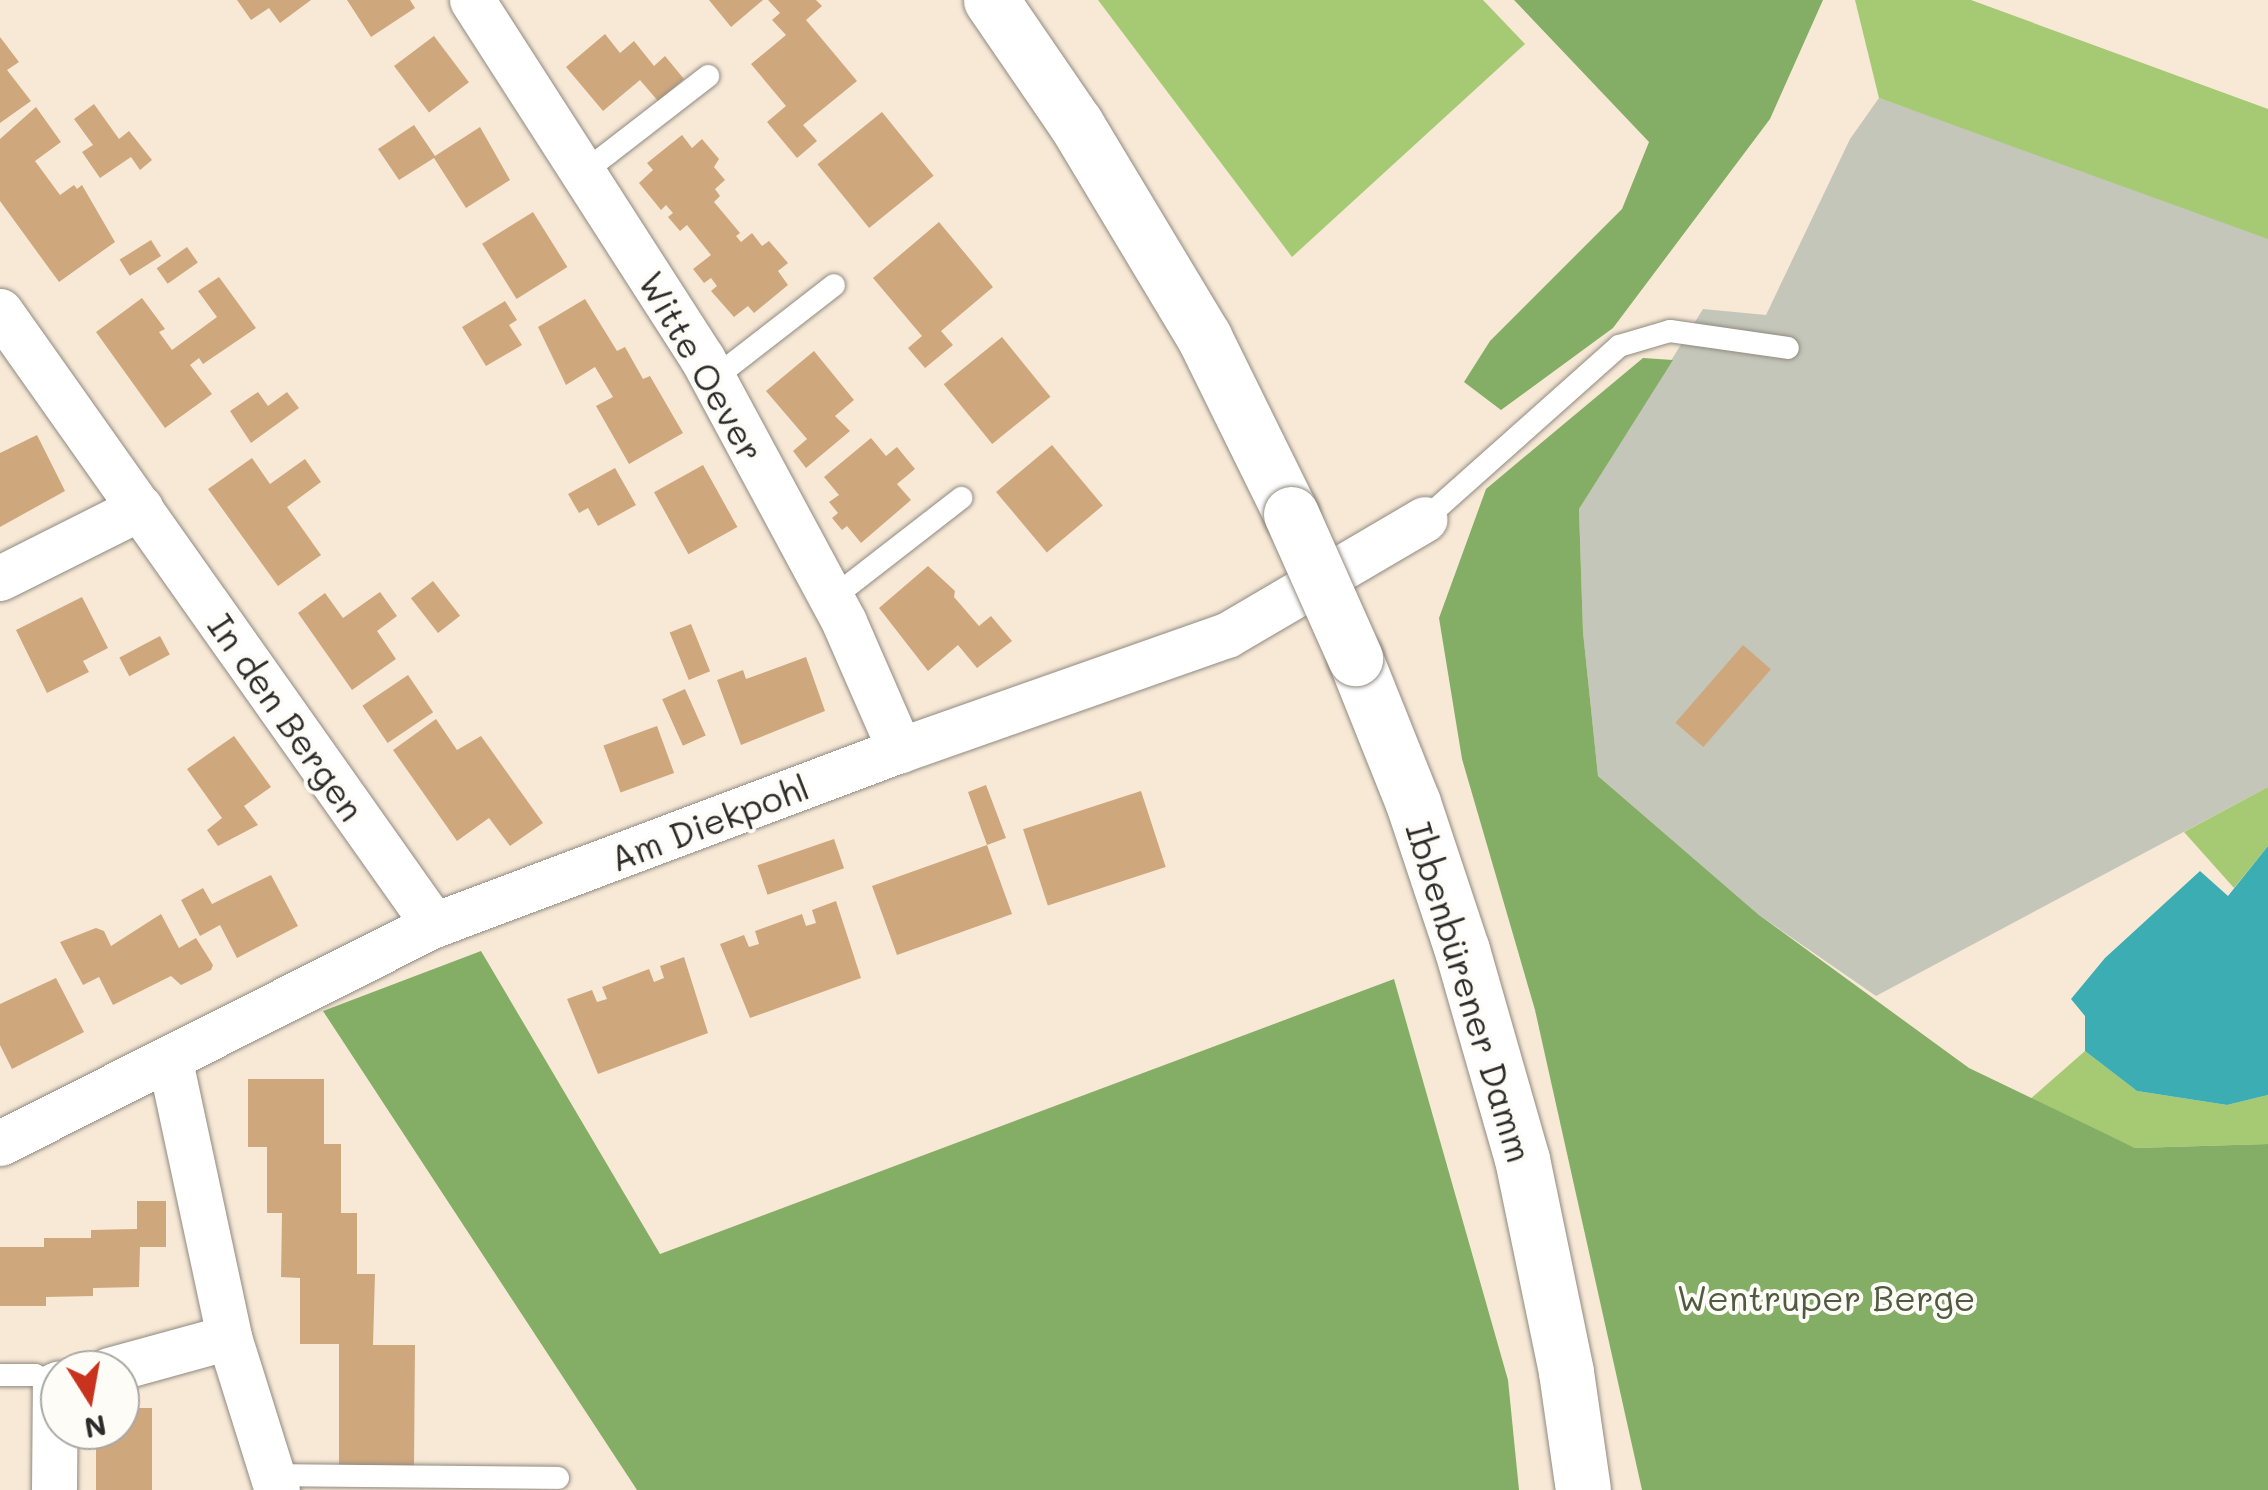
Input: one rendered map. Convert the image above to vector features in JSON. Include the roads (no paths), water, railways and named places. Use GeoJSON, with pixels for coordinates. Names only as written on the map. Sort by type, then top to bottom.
{"type":"FeatureCollection","features":[{"type":"Feature","properties":{"kind":"main road","name":"Ibbenbürener Damm"},"geometry":{"type":"LineString","coordinates":[[991,0],[1076,124],[1204,337],[1291,514],[1413,803],[1456,932],[1522,1159],[1566,1372],[1583,1490]]}},
{"type":"Feature","properties":{"kind":"street","name":"Witte Oever"},"geometry":{"type":"LineString","coordinates":[[472,0],[713,380],[831,599],[900,750]]}},
{"type":"Feature","properties":{"kind":"street","name":"In den Bergen"},"geometry":{"type":"LineString","coordinates":[[0,311],[434,925]]}},
{"type":"Feature","properties":{"kind":"street"},"geometry":{"type":"LineString","coordinates":[[0,578],[140,508]]}},
{"type":"Feature","properties":{"kind":"street","name":"Am Diekpohl"},"geometry":{"type":"LineString","coordinates":[[0,1143],[170,1061],[434,925],[900,750],[1228,635],[1424,519]]}},
{"type":"Feature","properties":{"kind":"street"},"geometry":{"type":"LineString","coordinates":[[170,1061],[229,1337],[275,1482]]}},
{"type":"Feature","properties":{"kind":"street"},"geometry":{"type":"LineString","coordinates":[[140,1361],[229,1337]]}},
{"type":"Feature","properties":{"kind":"street"},"geometry":{"type":"LineString","coordinates":[[54,1490],[55,1450]]}},
{"type":"Feature","properties":{"kind":"lane"},"geometry":{"type":"LineString","coordinates":[[584,172],[708,76]]}},
{"type":"Feature","properties":{"kind":"lane"},"geometry":{"type":"LineString","coordinates":[[713,380],[834,285]]}},
{"type":"Feature","properties":{"kind":"lane"},"geometry":{"type":"LineString","coordinates":[[1424,519],[1619,346],[1670,330],[1788,348]]}},
{"type":"Feature","properties":{"kind":"lane"},"geometry":{"type":"LineString","coordinates":[[831,599],[961,498]]}},
{"type":"Feature","properties":{"kind":"lane"},"geometry":{"type":"LineString","coordinates":[[0,1375],[40,1378]]}},
{"type":"Feature","properties":{"kind":"lane"},"geometry":{"type":"LineString","coordinates":[[275,1482],[558,1478]]}},
{"type":"Feature","properties":{"kind":"water"},"geometry":{"type":"Polygon","coordinates":[[[2268,846],[2268,1095],[2227,1105],[2137,1091],[2085,1051],[2085,1016],[2071,999],[2105,958],[2200,871],[2228,896],[2268,846]]]}},
{"type":"Feature","properties":{"kind":"park label","name":"Wentruper Berge"},"geometry":{"type":"Point","coordinates":[1826,1297]}}]}
